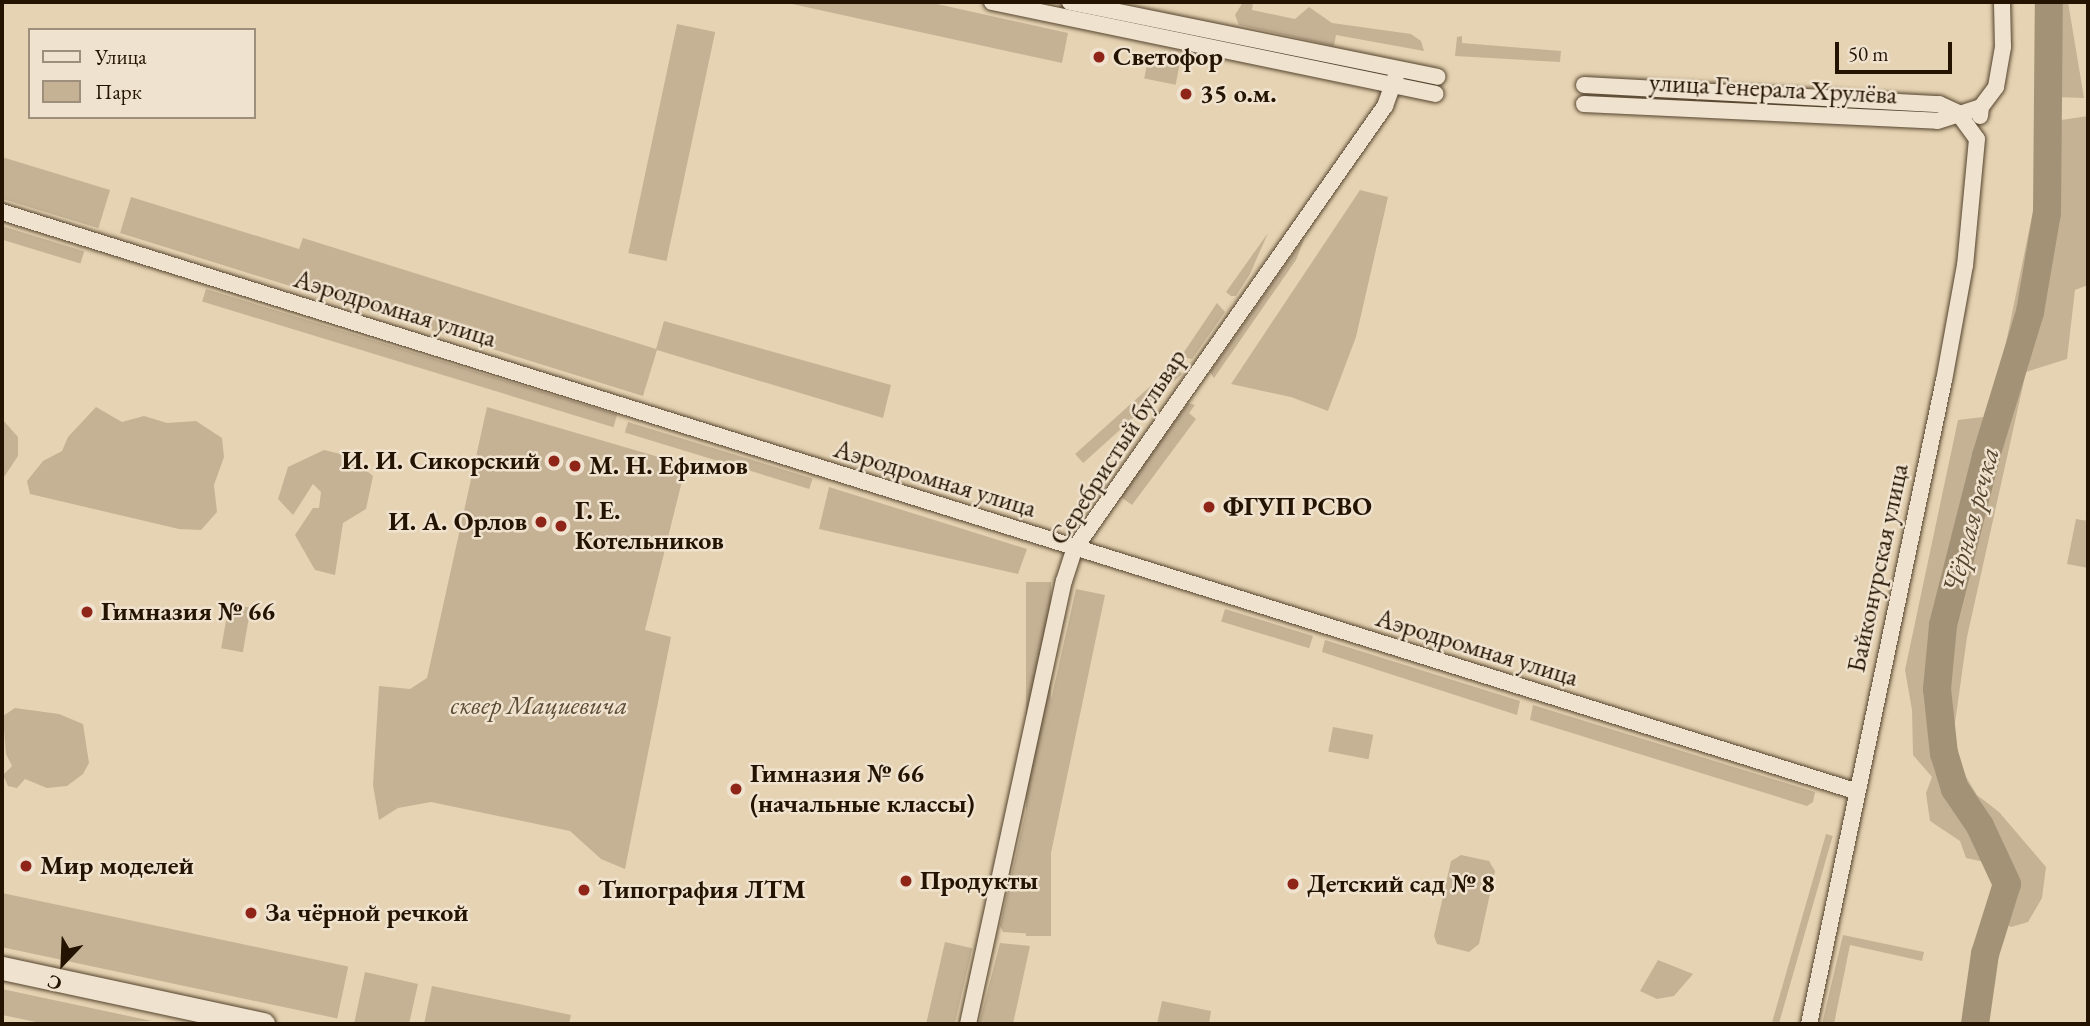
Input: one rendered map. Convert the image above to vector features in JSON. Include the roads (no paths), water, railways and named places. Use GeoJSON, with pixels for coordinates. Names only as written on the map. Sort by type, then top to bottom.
{"type":"FeatureCollection","features":[{"type":"Feature","properties":{"kind":"main road"},"geometry":{"type":"LineString","coordinates":[[2,968],[263,1024]]}},
{"type":"Feature","properties":{"kind":"main road"},"geometry":{"type":"LineString","coordinates":[[160,1024],[179,1012],[197,1010]]}},
{"type":"Feature","properties":{"kind":"street"},"geometry":{"type":"LineString","coordinates":[[992,2],[1394,89],[1436,94]]}},
{"type":"Feature","properties":{"kind":"street"},"geometry":{"type":"LineString","coordinates":[[1070,2],[1437,77]]}},
{"type":"Feature","properties":{"kind":"street"},"geometry":{"type":"LineString","coordinates":[[1977,139],[1963,118],[1980,107],[1996,87],[2003,47],[2002,2]]}},
{"type":"Feature","properties":{"kind":"street","name":"Серебристый бульвар"},"geometry":{"type":"LineString","coordinates":[[968,1024],[1064,581],[1075,548],[1394,89],[1398,71]]}},
{"type":"Feature","properties":{"kind":"street","name":"улица Генерала Хрулёва"},"geometry":{"type":"LineString","coordinates":[[1584,85],[1939,104],[1963,118]]}},
{"type":"Feature","properties":{"kind":"street","name":"улица Генерала Хрулёва"},"geometry":{"type":"LineString","coordinates":[[1584,103],[1938,121],[1963,118]]}},
{"type":"Feature","properties":{"kind":"street","name":"Байконурская улица"},"geometry":{"type":"LineString","coordinates":[[1809,1024],[1965,265],[1980,107]]}},
{"type":"Feature","properties":{"kind":"street","name":"Аэродромная улица"},"geometry":{"type":"LineString","coordinates":[[2,212],[1855,791]]}},
{"type":"Feature","properties":{"kind":"waterway","name":"Чёрная речка"},"geometry":{"type":"LineString","coordinates":[[1975,1024],[1985,954],[2007,884],[1980,826],[1955,789],[1944,754],[1937,689],[1943,625],[1986,456],[2030,312],[2047,213],[2049,2]]}},
{"type":"Feature","properties":{"kind":"place","name":"Светофор"},"geometry":{"type":"Point","coordinates":[1099,57]}},
{"type":"Feature","properties":{"kind":"place","name":"35 о.м."},"geometry":{"type":"Point","coordinates":[1186,94]}},
{"type":"Feature","properties":{"kind":"place","name":"И. И. Сикорский"},"geometry":{"type":"Point","coordinates":[554,461]}},
{"type":"Feature","properties":{"kind":"place","name":"М. Н. Ефимов"},"geometry":{"type":"Point","coordinates":[575,466]}},
{"type":"Feature","properties":{"kind":"place","name":"ФГУП РСВО"},"geometry":{"type":"Point","coordinates":[1209,507]}},
{"type":"Feature","properties":{"kind":"place","name":"И. А. Орлов"},"geometry":{"type":"Point","coordinates":[541,522]}},
{"type":"Feature","properties":{"kind":"place","name":"Г. Е. Котельников"},"geometry":{"type":"Point","coordinates":[561,526]}},
{"type":"Feature","properties":{"kind":"place","name":"Гимназия № 66"},"geometry":{"type":"Point","coordinates":[87,612]}},
{"type":"Feature","properties":{"kind":"place","name":"Гимназия № 66 (начальные классы)"},"geometry":{"type":"Point","coordinates":[736,789]}},
{"type":"Feature","properties":{"kind":"place","name":"Мир моделей"},"geometry":{"type":"Point","coordinates":[26,866]}},
{"type":"Feature","properties":{"kind":"place","name":"Продукты"},"geometry":{"type":"Point","coordinates":[906,881]}},
{"type":"Feature","properties":{"kind":"place","name":"Детский сад № 8"},"geometry":{"type":"Point","coordinates":[1293,884]}},
{"type":"Feature","properties":{"kind":"place","name":"Типография ЛТМ"},"geometry":{"type":"Point","coordinates":[584,890]}},
{"type":"Feature","properties":{"kind":"place","name":"За чёрной речкой"},"geometry":{"type":"Point","coordinates":[251,913]}},
{"type":"Feature","properties":{"kind":"park label","name":"сквер Мациевича"},"geometry":{"type":"Point","coordinates":[539,706]}}]}
